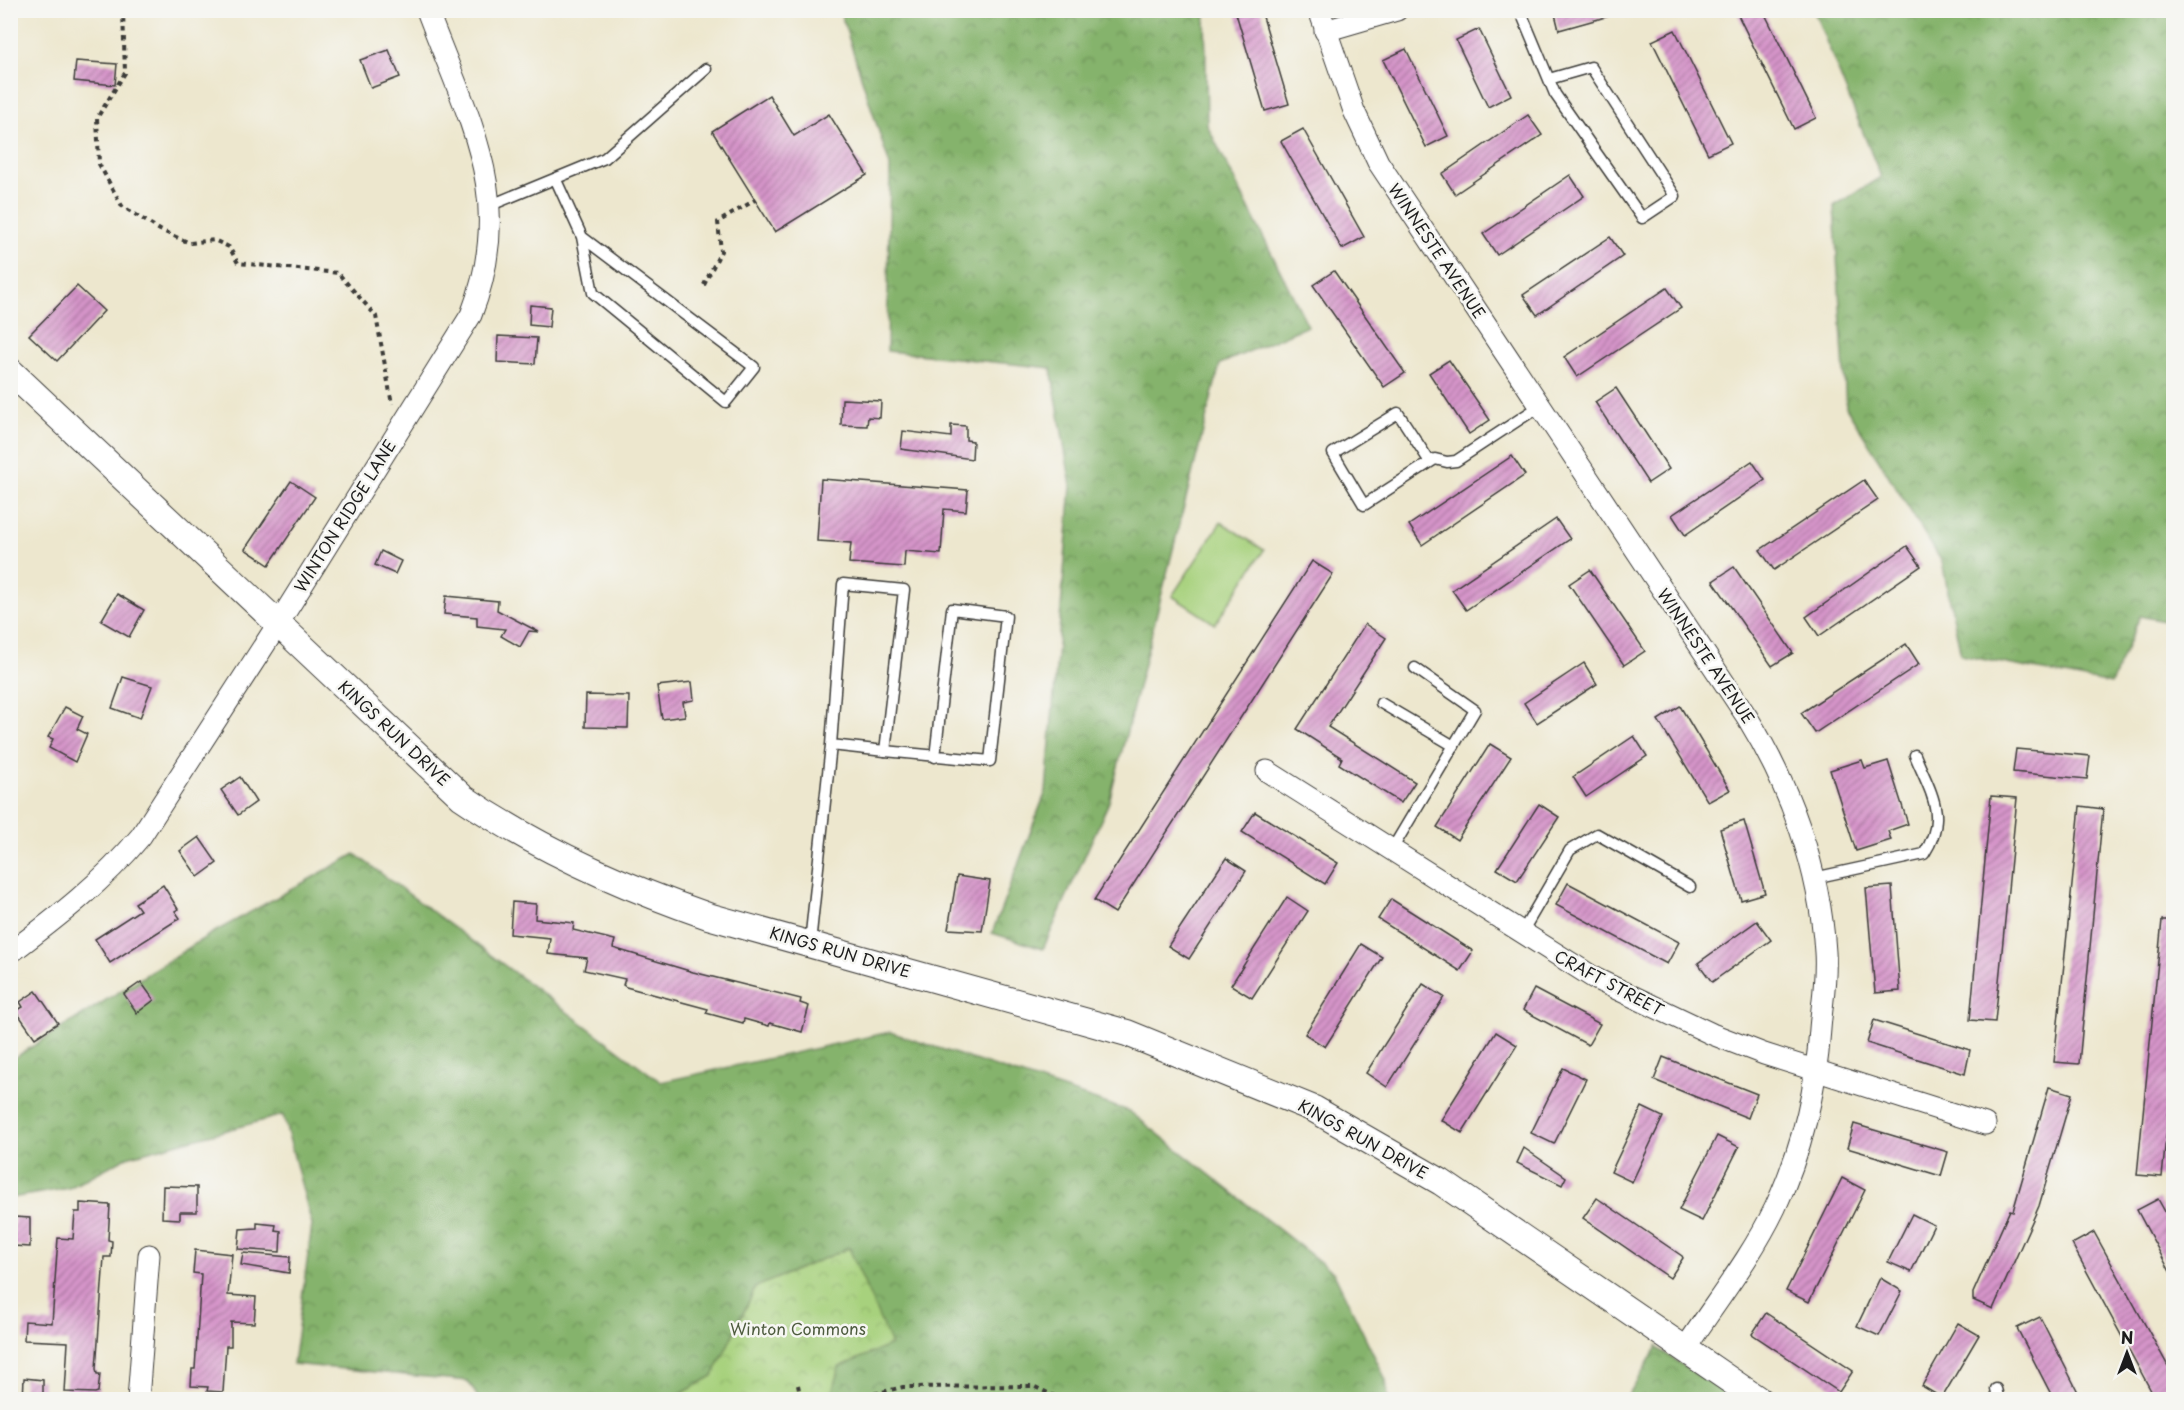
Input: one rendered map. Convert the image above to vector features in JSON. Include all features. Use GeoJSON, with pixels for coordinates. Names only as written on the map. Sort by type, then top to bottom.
{"type":"FeatureCollection","features":[{"type":"Feature","properties":{"kind":"street","name":"WINTON RIDGE LANE"},"geometry":{"type":"LineString","coordinates":[[10,953],[84,897],[117,865],[141,836],[278,624],[471,315],[488,261],[491,205],[482,158],[427,10]]}},
{"type":"Feature","properties":{"kind":"street","name":"WINNESTE AVENUE"},"geometry":{"type":"LineString","coordinates":[[1318,10],[1354,111],[1378,162],[1772,757],[1814,878],[1826,953],[1818,1071],[1806,1125],[1792,1168],[1752,1250],[1685,1349]]}},
{"type":"Feature","properties":{"kind":"street"},"geometry":{"type":"LineString","coordinates":[[1325,31],[1397,10]]}},
{"type":"Feature","properties":{"kind":"street","name":"KINGS RUN DRIVE"},"geometry":{"type":"LineString","coordinates":[[10,371],[462,797],[531,840],[589,870],[647,895],[708,916],[1127,1033],[1314,1109],[1441,1182],[1759,1400]]}},
{"type":"Feature","properties":{"kind":"street","name":"CRAFT STREET"},"geometry":{"type":"LineString","coordinates":[[1267,771],[1596,980],[1712,1035],[1985,1124]]}},
{"type":"Feature","properties":{"kind":"street"},"geometry":{"type":"LineString","coordinates":[[138,1400],[148,1255]]}},
{"type":"Feature","properties":{"kind":"lane"},"geometry":{"type":"LineString","coordinates":[[1520,10],[1555,94],[1642,218],[1675,196],[1591,67],[1549,79]]}},
{"type":"Feature","properties":{"kind":"lane"},"geometry":{"type":"LineString","coordinates":[[491,205],[605,158],[706,69]]}},
{"type":"Feature","properties":{"kind":"lane"},"geometry":{"type":"LineString","coordinates":[[556,180],[582,237],[593,293],[726,402],[754,367],[582,237]]}},
{"type":"Feature","properties":{"kind":"lane"},"geometry":{"type":"LineString","coordinates":[[1430,462],[1398,413],[1333,453],[1364,505],[1436,459],[1456,461],[1540,406]]}},
{"type":"Feature","properties":{"kind":"lane"},"geometry":{"type":"LineString","coordinates":[[810,943],[831,745],[843,585],[904,590],[885,751]]}},
{"type":"Feature","properties":{"kind":"lane"},"geometry":{"type":"LineString","coordinates":[[831,745],[935,757],[990,761],[1006,616],[952,609],[935,757]]}},
{"type":"Feature","properties":{"kind":"lane"},"geometry":{"type":"LineString","coordinates":[[1391,851],[1476,710],[1414,668]]}},
{"type":"Feature","properties":{"kind":"lane"},"geometry":{"type":"LineString","coordinates":[[1381,703],[1454,746]]}},
{"type":"Feature","properties":{"kind":"lane"},"geometry":{"type":"LineString","coordinates":[[1814,878],[1924,854],[1937,827],[1938,812],[1915,755]]}},
{"type":"Feature","properties":{"kind":"lane"},"geometry":{"type":"LineString","coordinates":[[1521,934],[1570,850],[1597,834],[1689,887]]}},
{"type":"Feature","properties":{"kind":"path"},"geometry":{"type":"LineString","coordinates":[[123,10],[124,73],[97,118],[99,164],[123,206],[160,230],[190,243],[214,240],[229,247],[238,263],[338,273],[376,316],[387,365],[391,403],[406,420]]}},
{"type":"Feature","properties":{"kind":"path"},"geometry":{"type":"LineString","coordinates":[[704,285],[721,250],[718,222],[755,200]]}},
{"type":"Feature","properties":{"kind":"path"},"geometry":{"type":"LineString","coordinates":[[798,1384],[801,1400]]}},
{"type":"Feature","properties":{"kind":"path"},"geometry":{"type":"LineString","coordinates":[[849,1400],[903,1388],[1033,1386],[1063,1400]]}},
{"type":"Feature","properties":{"kind":"green space"},"geometry":{"type":"Polygon","coordinates":[[[840,11],[1205,11],[1207,125],[1308,326],[1220,364],[1109,802],[1043,949],[992,933],[1046,791],[1071,486],[1051,368],[887,351],[890,166],[840,11]]]}},
{"type":"Feature","properties":{"kind":"green space"},"geometry":{"type":"Polygon","coordinates":[[[1814,11],[2173,11],[2173,623],[2140,616],[2111,684],[1961,655],[1942,562],[1846,407],[1834,206],[1881,177],[1814,11]]]}},
{"type":"Feature","properties":{"kind":"green space"},"geometry":{"type":"Polygon","coordinates":[[[1221,522],[1264,550],[1215,624],[1172,596],[1221,522]]]}},
{"type":"Feature","properties":{"kind":"green space"},"geometry":{"type":"Polygon","coordinates":[[[355,854],[661,1082],[890,1032],[1129,1111],[1334,1273],[1386,1380],[1388,1399],[830,1399],[839,1367],[756,1287],[713,1376],[672,1399],[479,1399],[468,1381],[293,1364],[312,1225],[283,1115],[127,1157],[69,1188],[11,1198],[11,1060],[209,935],[355,854]]]}},
{"type":"Feature","properties":{"kind":"green space","name":"Winton Commons"},"geometry":{"type":"Polygon","coordinates":[[[849,1248],[891,1345],[839,1367],[830,1399],[672,1399],[713,1376],[756,1287],[849,1248]]]}},
{"type":"Feature","properties":{"kind":"green space"},"geometry":{"type":"Polygon","coordinates":[[[1657,1348],[1734,1399],[1626,1399],[1657,1348]]]}},
{"type":"Feature","properties":{"kind":"building"},"geometry":{"type":"Polygon","coordinates":[[[1235,10],[1261,10],[1289,104],[1265,111],[1235,10]]]}},
{"type":"Feature","properties":{"kind":"building"},"geometry":{"type":"Polygon","coordinates":[[[1554,10],[1613,10],[1613,15],[1559,30],[1554,10]]]}},
{"type":"Feature","properties":{"kind":"building"},"geometry":{"type":"Polygon","coordinates":[[[1747,10],[1763,10],[1816,118],[1794,129],[1738,15],[1747,10]]]}},
{"type":"Feature","properties":{"kind":"building"},"geometry":{"type":"Polygon","coordinates":[[[1479,29],[1511,95],[1488,107],[1456,40],[1479,29]]]}},
{"type":"Feature","properties":{"kind":"building"},"geometry":{"type":"Polygon","coordinates":[[[1675,30],[1731,143],[1708,154],[1652,41],[1675,30]]]}},
{"type":"Feature","properties":{"kind":"building"},"geometry":{"type":"Polygon","coordinates":[[[1406,49],[1448,136],[1426,147],[1383,60],[1406,49]]]}},
{"type":"Feature","properties":{"kind":"building"},"geometry":{"type":"Polygon","coordinates":[[[389,50],[400,77],[371,88],[360,60],[389,50]]]}},
{"type":"Feature","properties":{"kind":"building"},"geometry":{"type":"Polygon","coordinates":[[[76,61],[117,64],[115,85],[74,81],[76,61]]]}},
{"type":"Feature","properties":{"kind":"building"},"geometry":{"type":"Polygon","coordinates":[[[769,95],[794,136],[829,114],[867,175],[775,232],[712,131],[769,95]]]}},
{"type":"Feature","properties":{"kind":"building"},"geometry":{"type":"Polygon","coordinates":[[[1528,115],[1542,135],[1455,194],[1442,174],[1528,115]]]}},
{"type":"Feature","properties":{"kind":"building"},"geometry":{"type":"Polygon","coordinates":[[[1303,129],[1364,237],[1342,249],[1281,141],[1303,129]]]}},
{"type":"Feature","properties":{"kind":"building"},"geometry":{"type":"Polygon","coordinates":[[[1570,175],[1584,196],[1497,255],[1483,234],[1570,175]]]}},
{"type":"Feature","properties":{"kind":"building"},"geometry":{"type":"Polygon","coordinates":[[[1610,237],[1623,256],[1537,315],[1523,295],[1610,237]]]}},
{"type":"Feature","properties":{"kind":"building"},"geometry":{"type":"Polygon","coordinates":[[[1334,271],[1405,373],[1384,387],[1313,285],[1334,271]]]}},
{"type":"Feature","properties":{"kind":"building"},"geometry":{"type":"Polygon","coordinates":[[[77,286],[104,311],[57,361],[29,335],[77,286]]]}},
{"type":"Feature","properties":{"kind":"building"},"geometry":{"type":"Polygon","coordinates":[[[1667,288],[1681,308],[1577,377],[1564,357],[1667,288]]]}},
{"type":"Feature","properties":{"kind":"building"},"geometry":{"type":"Polygon","coordinates":[[[530,305],[551,307],[549,327],[529,325],[530,305]]]}},
{"type":"Feature","properties":{"kind":"building"},"geometry":{"type":"Polygon","coordinates":[[[498,336],[537,338],[535,364],[497,362],[498,336]]]}},
{"type":"Feature","properties":{"kind":"building"},"geometry":{"type":"Polygon","coordinates":[[[1449,360],[1490,420],[1469,434],[1429,373],[1449,360]]]}},
{"type":"Feature","properties":{"kind":"building"},"geometry":{"type":"Polygon","coordinates":[[[1616,388],[1669,469],[1648,483],[1595,402],[1616,388]]]}},
{"type":"Feature","properties":{"kind":"building"},"geometry":{"type":"Polygon","coordinates":[[[842,399],[881,401],[880,418],[868,417],[867,426],[841,425],[842,399]]]}},
{"type":"Feature","properties":{"kind":"building"},"geometry":{"type":"Polygon","coordinates":[[[951,425],[966,426],[966,440],[973,441],[972,459],[901,449],[903,431],[951,437],[951,425]]]}},
{"type":"Feature","properties":{"kind":"building"},"geometry":{"type":"Polygon","coordinates":[[[1512,456],[1525,475],[1422,545],[1409,525],[1512,456]]]}},
{"type":"Feature","properties":{"kind":"building"},"geometry":{"type":"Polygon","coordinates":[[[1752,461],[1765,480],[1685,535],[1672,515],[1752,461]]]}},
{"type":"Feature","properties":{"kind":"building"},"geometry":{"type":"Polygon","coordinates":[[[821,479],[968,490],[966,511],[944,509],[941,554],[905,551],[904,567],[849,563],[851,543],[817,541],[821,479]]]}},
{"type":"Feature","properties":{"kind":"building"},"geometry":{"type":"Polygon","coordinates":[[[1864,480],[1878,500],[1774,570],[1760,550],[1864,480]]]}},
{"type":"Feature","properties":{"kind":"building"},"geometry":{"type":"Polygon","coordinates":[[[291,481],[315,497],[269,565],[245,549],[291,481]]]}},
{"type":"Feature","properties":{"kind":"building"},"geometry":{"type":"Polygon","coordinates":[[[1556,519],[1570,539],[1466,610],[1452,590],[1556,519]]]}},
{"type":"Feature","properties":{"kind":"building"},"geometry":{"type":"Polygon","coordinates":[[[1907,546],[1921,566],[1819,636],[1806,617],[1907,546]]]}},
{"type":"Feature","properties":{"kind":"building"},"geometry":{"type":"Polygon","coordinates":[[[381,551],[401,561],[395,574],[375,565],[381,551]]]}},
{"type":"Feature","properties":{"kind":"building"},"geometry":{"type":"Polygon","coordinates":[[[1312,561],[1333,574],[1115,913],[1094,900],[1312,561]]]}},
{"type":"Feature","properties":{"kind":"building"},"geometry":{"type":"Polygon","coordinates":[[[1734,567],[1793,653],[1772,666],[1713,581],[1734,567]]]}},
{"type":"Feature","properties":{"kind":"building"},"geometry":{"type":"Polygon","coordinates":[[[1590,570],[1645,651],[1624,665],[1569,584],[1590,570]]]}},
{"type":"Feature","properties":{"kind":"building"},"geometry":{"type":"Polygon","coordinates":[[[117,594],[144,610],[129,637],[101,621],[117,594]]]}},
{"type":"Feature","properties":{"kind":"building"},"geometry":{"type":"Polygon","coordinates":[[[446,596],[498,601],[497,610],[539,632],[529,631],[520,647],[501,636],[505,629],[477,626],[477,617],[444,614],[446,596]]]}},
{"type":"Feature","properties":{"kind":"building"},"geometry":{"type":"Polygon","coordinates":[[[1365,624],[1386,638],[1328,727],[1415,782],[1401,803],[1339,764],[1342,758],[1297,729],[1365,624]]]}},
{"type":"Feature","properties":{"kind":"building"},"geometry":{"type":"Polygon","coordinates":[[[1906,644],[1919,664],[1815,733],[1801,713],[1906,644]]]}},
{"type":"Feature","properties":{"kind":"building"},"geometry":{"type":"Polygon","coordinates":[[[1584,663],[1597,684],[1537,723],[1524,703],[1584,663]]]}},
{"type":"Feature","properties":{"kind":"building"},"geometry":{"type":"Polygon","coordinates":[[[123,677],[152,686],[140,718],[112,708],[123,677]]]}},
{"type":"Feature","properties":{"kind":"building"},"geometry":{"type":"Polygon","coordinates":[[[692,682],[694,700],[683,702],[685,716],[662,719],[657,686],[692,682]]]}},
{"type":"Feature","properties":{"kind":"building"},"geometry":{"type":"Polygon","coordinates":[[[586,695],[629,696],[628,728],[585,727],[586,695]]]}},
{"type":"Feature","properties":{"kind":"building"},"geometry":{"type":"Polygon","coordinates":[[[1680,706],[1730,790],[1708,802],[1658,720],[1680,706]]]}},
{"type":"Feature","properties":{"kind":"building"},"geometry":{"type":"Polygon","coordinates":[[[65,707],[83,716],[77,729],[87,734],[75,762],[49,748],[53,739],[48,737],[65,707]]]}},
{"type":"Feature","properties":{"kind":"building"},"geometry":{"type":"Polygon","coordinates":[[[1634,736],[1647,756],[1586,797],[1573,777],[1634,736]]]}},
{"type":"Feature","properties":{"kind":"building"},"geometry":{"type":"Polygon","coordinates":[[[1490,744],[1511,757],[1457,840],[1437,827],[1490,744]]]}},
{"type":"Feature","properties":{"kind":"building"},"geometry":{"type":"Polygon","coordinates":[[[2016,749],[2090,756],[2087,779],[2013,772],[2016,749]]]}},
{"type":"Feature","properties":{"kind":"building"},"geometry":{"type":"Polygon","coordinates":[[[1862,760],[1865,768],[1888,761],[1908,824],[1888,831],[1891,840],[1856,851],[1830,770],[1862,760]]]}},
{"type":"Feature","properties":{"kind":"building"},"geometry":{"type":"Polygon","coordinates":[[[240,777],[256,802],[238,815],[221,790],[240,777]]]}},
{"type":"Feature","properties":{"kind":"building"},"geometry":{"type":"Polygon","coordinates":[[[1991,796],[2017,798],[1995,1022],[1970,1020],[1991,796]]]}},
{"type":"Feature","properties":{"kind":"building"},"geometry":{"type":"Polygon","coordinates":[[[1539,804],[1559,817],[1517,881],[1497,869],[1539,804]]]}},
{"type":"Feature","properties":{"kind":"building"},"geometry":{"type":"Polygon","coordinates":[[[2080,806],[2103,809],[2079,1064],[2054,1062],[2080,806]]]}},
{"type":"Feature","properties":{"kind":"building"},"geometry":{"type":"Polygon","coordinates":[[[1255,812],[1338,863],[1325,884],[1242,832],[1255,812]]]}},
{"type":"Feature","properties":{"kind":"building"},"geometry":{"type":"Polygon","coordinates":[[[1744,821],[1765,893],[1741,900],[1720,829],[1744,821]]]}},
{"type":"Feature","properties":{"kind":"building"},"geometry":{"type":"Polygon","coordinates":[[[199,837],[217,863],[198,877],[180,851],[199,837]]]}},
{"type":"Feature","properties":{"kind":"building"},"geometry":{"type":"Polygon","coordinates":[[[1226,858],[1246,871],[1189,959],[1168,946],[1226,858]]]}},
{"type":"Feature","properties":{"kind":"building"},"geometry":{"type":"Polygon","coordinates":[[[957,876],[990,881],[982,931],[948,929],[957,876]]]}},
{"type":"Feature","properties":{"kind":"building"},"geometry":{"type":"Polygon","coordinates":[[[1568,883],[1679,942],[1667,964],[1556,905],[1568,883]]]}},
{"type":"Feature","properties":{"kind":"building"},"geometry":{"type":"Polygon","coordinates":[[[163,885],[178,909],[175,911],[180,918],[110,963],[95,939],[140,910],[135,903],[163,885]]]}},
{"type":"Feature","properties":{"kind":"building"},"geometry":{"type":"Polygon","coordinates":[[[1892,886],[1900,991],[1875,993],[1866,888],[1892,886]]]}},
{"type":"Feature","properties":{"kind":"building"},"geometry":{"type":"Polygon","coordinates":[[[1287,897],[1308,911],[1252,998],[1231,985],[1287,897]]]}},
{"type":"Feature","properties":{"kind":"building"},"geometry":{"type":"Polygon","coordinates":[[[1391,899],[1473,951],[1460,971],[1378,919],[1391,899]]]}},
{"type":"Feature","properties":{"kind":"building"},"geometry":{"type":"Polygon","coordinates":[[[512,902],[536,904],[535,919],[574,923],[573,930],[615,940],[613,948],[693,972],[801,999],[800,1003],[809,1006],[802,1032],[744,1019],[743,1023],[706,1013],[708,1009],[626,987],[623,985],[625,979],[584,970],[587,958],[548,954],[550,938],[510,934],[512,902]]]}},
{"type":"Feature","properties":{"kind":"building"},"geometry":{"type":"Polygon","coordinates":[[[2162,920],[2174,920],[2174,1059],[2162,1177],[2137,1175],[2162,920]]]}},
{"type":"Feature","properties":{"kind":"building"},"geometry":{"type":"Polygon","coordinates":[[[1757,921],[1771,940],[1712,982],[1698,963],[1757,921]]]}},
{"type":"Feature","properties":{"kind":"building"},"geometry":{"type":"Polygon","coordinates":[[[1361,944],[1382,957],[1325,1047],[1305,1034],[1361,944]]]}},
{"type":"Feature","properties":{"kind":"building"},"geometry":{"type":"Polygon","coordinates":[[[141,982],[154,1000],[137,1013],[124,994],[141,982]]]}},
{"type":"Feature","properties":{"kind":"building"},"geometry":{"type":"Polygon","coordinates":[[[1423,984],[1444,997],[1387,1087],[1366,1073],[1423,984]]]}},
{"type":"Feature","properties":{"kind":"building"},"geometry":{"type":"Polygon","coordinates":[[[1534,989],[1600,1024],[1588,1045],[1523,1010],[1534,989]]]}},
{"type":"Feature","properties":{"kind":"building"},"geometry":{"type":"Polygon","coordinates":[[[36,991],[58,1023],[35,1038],[16,1011],[23,1007],[20,1002],[36,991]]]}},
{"type":"Feature","properties":{"kind":"building"},"geometry":{"type":"Polygon","coordinates":[[[1874,1020],[1970,1050],[1965,1074],[1867,1043],[1874,1020]]]}},
{"type":"Feature","properties":{"kind":"building"},"geometry":{"type":"Polygon","coordinates":[[[1496,1032],[1517,1045],[1462,1133],[1441,1120],[1496,1032]]]}},
{"type":"Feature","properties":{"kind":"building"},"geometry":{"type":"Polygon","coordinates":[[[1663,1057],[1757,1094],[1748,1118],[1654,1080],[1663,1057]]]}},
{"type":"Feature","properties":{"kind":"building"},"geometry":{"type":"Polygon","coordinates":[[[1563,1068],[1586,1079],[1554,1144],[1531,1133],[1563,1068]]]}},
{"type":"Feature","properties":{"kind":"building"},"geometry":{"type":"Polygon","coordinates":[[[2049,1087],[2072,1094],[2039,1206],[1993,1309],[1973,1300],[1973,1293],[2010,1210],[2013,1211],[2049,1087]]]}},
{"type":"Feature","properties":{"kind":"building"},"geometry":{"type":"Polygon","coordinates":[[[1642,1107],[1663,1117],[1632,1182],[1611,1172],[1642,1107]]]}},
{"type":"Feature","properties":{"kind":"building"},"geometry":{"type":"Polygon","coordinates":[[[1854,1124],[1948,1152],[1941,1176],[1847,1148],[1854,1124]]]}},
{"type":"Feature","properties":{"kind":"building"},"geometry":{"type":"Polygon","coordinates":[[[1717,1136],[1739,1147],[1702,1221],[1679,1210],[1717,1136]]]}},
{"type":"Feature","properties":{"kind":"building"},"geometry":{"type":"Polygon","coordinates":[[[1524,1148],[1566,1177],[1562,1185],[1517,1163],[1524,1148]]]}},
{"type":"Feature","properties":{"kind":"building"},"geometry":{"type":"Polygon","coordinates":[[[1842,1178],[1865,1190],[1809,1302],[1786,1291],[1842,1178]]]}},
{"type":"Feature","properties":{"kind":"building"},"geometry":{"type":"Polygon","coordinates":[[[163,1186],[197,1187],[197,1212],[180,1212],[180,1219],[162,1218],[163,1186]]]}},
{"type":"Feature","properties":{"kind":"building"},"geometry":{"type":"Polygon","coordinates":[[[1597,1198],[1682,1256],[1683,1258],[1670,1278],[1583,1218],[1597,1198]]]}},
{"type":"Feature","properties":{"kind":"building"},"geometry":{"type":"Polygon","coordinates":[[[2158,1199],[2174,1228],[2174,1279],[2137,1210],[2158,1199]]]}},
{"type":"Feature","properties":{"kind":"building"},"geometry":{"type":"Polygon","coordinates":[[[80,1203],[110,1205],[108,1240],[112,1241],[111,1257],[104,1257],[96,1369],[97,1374],[100,1374],[98,1392],[95,1393],[65,1392],[68,1342],[24,1340],[25,1321],[52,1323],[58,1238],[73,1239],[75,1212],[80,1212],[80,1203]]]}},
{"type":"Feature","properties":{"kind":"building"},"geometry":{"type":"Polygon","coordinates":[[[1912,1214],[1934,1225],[1911,1272],[1888,1262],[1912,1214]]]}},
{"type":"Feature","properties":{"kind":"building"},"geometry":{"type":"Polygon","coordinates":[[[14,1217],[30,1218],[30,1247],[13,1246],[14,1217]]]}},
{"type":"Feature","properties":{"kind":"building"},"geometry":{"type":"Polygon","coordinates":[[[257,1223],[276,1225],[275,1230],[281,1231],[280,1252],[238,1249],[240,1229],[257,1228],[257,1223]]]}},
{"type":"Feature","properties":{"kind":"building"},"geometry":{"type":"Polygon","coordinates":[[[2094,1232],[2168,1366],[2174,1363],[2174,1393],[2160,1400],[2156,1400],[2072,1244],[2094,1232]]]}},
{"type":"Feature","properties":{"kind":"building"},"geometry":{"type":"Polygon","coordinates":[[[195,1250],[232,1254],[228,1295],[256,1297],[254,1323],[231,1322],[231,1346],[226,1346],[223,1392],[207,1391],[208,1387],[191,1386],[192,1369],[195,1369],[201,1274],[193,1273],[195,1250]]]}},
{"type":"Feature","properties":{"kind":"building"},"geometry":{"type":"Polygon","coordinates":[[[243,1253],[290,1257],[289,1273],[241,1265],[243,1253]]]}},
{"type":"Feature","properties":{"kind":"building"},"geometry":{"type":"Polygon","coordinates":[[[1880,1278],[1902,1291],[1879,1336],[1857,1326],[1880,1278]]]}},
{"type":"Feature","properties":{"kind":"building"},"geometry":{"type":"Polygon","coordinates":[[[1766,1313],[1853,1371],[1839,1392],[1752,1334],[1766,1313]]]}},
{"type":"Feature","properties":{"kind":"building"},"geometry":{"type":"Polygon","coordinates":[[[2040,1317],[2082,1400],[2054,1400],[2017,1328],[2040,1317]]]}},
{"type":"Feature","properties":{"kind":"building"},"geometry":{"type":"Polygon","coordinates":[[[1958,1323],[1979,1335],[1942,1398],[1922,1386],[1958,1323]]]}},
{"type":"Feature","properties":{"kind":"building"},"geometry":{"type":"Polygon","coordinates":[[[24,1378],[43,1380],[43,1400],[23,1400],[24,1378]]]}}]}
